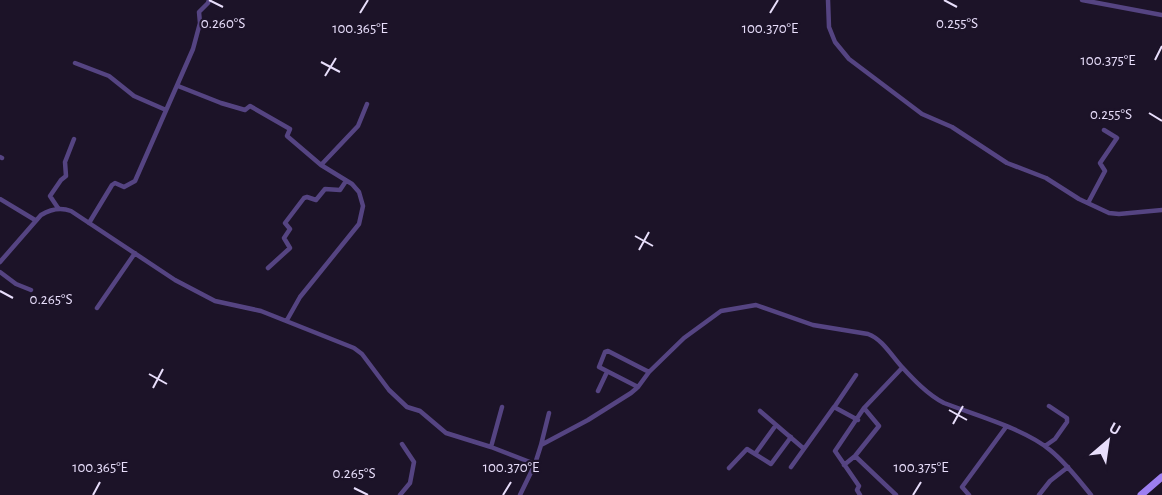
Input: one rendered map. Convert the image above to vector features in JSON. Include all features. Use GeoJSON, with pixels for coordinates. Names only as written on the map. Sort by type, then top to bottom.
{"type":"FeatureCollection","features":[{"type":"Feature","properties":{"kind":"street"},"geometry":{"type":"LineString","coordinates":[[89,223],[112,185],[115,183],[124,187],[135,181],[193,49],[200,23],[199,12],[209,0]]}},
{"type":"Feature","properties":{"kind":"street"},"geometry":{"type":"LineString","coordinates":[[828,0],[829,27],[835,42],[849,59],[922,114],[952,127],[1007,163],[1046,178],[1109,213],[1162,210]]}},
{"type":"Feature","properties":{"kind":"street"},"geometry":{"type":"LineString","coordinates":[[1083,0],[1162,15]]}},
{"type":"Feature","properties":{"kind":"street"},"geometry":{"type":"LineString","coordinates":[[75,63],[109,76],[134,96],[166,110]]}},
{"type":"Feature","properties":{"kind":"street"},"geometry":{"type":"LineString","coordinates":[[178,86],[221,104],[245,110],[250,106],[290,129],[287,136],[321,165],[352,184],[362,197],[363,206],[359,224],[300,297],[287,320]]}},
{"type":"Feature","properties":{"kind":"street"},"geometry":{"type":"LineString","coordinates":[[321,165],[358,126],[367,104]]}},
{"type":"Feature","properties":{"kind":"street"},"geometry":{"type":"LineString","coordinates":[[1088,203],[1105,171],[1100,163],[1117,138],[1104,130]]}},
{"type":"Feature","properties":{"kind":"street"},"geometry":{"type":"LineString","coordinates":[[58,208],[50,196],[66,176],[65,162],[74,139]]}},
{"type":"Feature","properties":{"kind":"street"},"geometry":{"type":"LineString","coordinates":[[268,268],[290,248],[284,238],[290,229],[285,223],[304,198],[307,196],[316,200],[325,189],[340,190],[346,181]]}},
{"type":"Feature","properties":{"kind":"street"},"geometry":{"type":"LineString","coordinates":[[0,199],[35,220]]}},
{"type":"Feature","properties":{"kind":"street"},"geometry":{"type":"LineString","coordinates":[[0,262],[35,220],[47,211],[58,208],[71,211],[175,280],[215,302],[255,309],[354,348],[362,354],[389,390],[407,407],[420,411],[446,433],[535,464]]}},
{"type":"Feature","properties":{"kind":"street"},"geometry":{"type":"LineString","coordinates":[[97,308],[135,253]]}},
{"type":"Feature","properties":{"kind":"street"},"geometry":{"type":"LineString","coordinates":[[0,272],[16,284],[31,290]]}},
{"type":"Feature","properties":{"kind":"street"},"geometry":{"type":"LineString","coordinates":[[541,445],[588,420],[638,387],[649,372],[684,338],[718,313],[756,305],[813,325],[871,335],[902,368],[939,401],[1006,427],[1045,446],[1068,467],[1090,495]]}},
{"type":"Feature","properties":{"kind":"street"},"geometry":{"type":"LineString","coordinates":[[638,387],[599,367],[605,352],[608,351],[649,372]]}},
{"type":"Feature","properties":{"kind":"street"},"geometry":{"type":"LineString","coordinates":[[852,495],[859,493],[859,486],[835,451],[864,408],[902,368]]}},
{"type":"Feature","properties":{"kind":"street"},"geometry":{"type":"LineString","coordinates":[[598,391],[607,372]]}},
{"type":"Feature","properties":{"kind":"street"},"geometry":{"type":"LineString","coordinates":[[791,467],[855,375]]}},
{"type":"Feature","properties":{"kind":"street"},"geometry":{"type":"LineString","coordinates":[[835,406],[858,420]]}},
{"type":"Feature","properties":{"kind":"street"},"geometry":{"type":"LineString","coordinates":[[1045,446],[1055,439],[1067,422],[1067,417],[1049,406]]}},
{"type":"Feature","properties":{"kind":"street"},"geometry":{"type":"LineString","coordinates":[[491,447],[501,407]]}},
{"type":"Feature","properties":{"kind":"street"},"geometry":{"type":"LineString","coordinates":[[844,465],[855,456],[879,426],[864,408]]}},
{"type":"Feature","properties":{"kind":"street"},"geometry":{"type":"LineString","coordinates":[[760,411],[803,448]]}},
{"type":"Feature","properties":{"kind":"street"},"geometry":{"type":"LineString","coordinates":[[520,495],[535,464],[549,413]]}},
{"type":"Feature","properties":{"kind":"street"},"geometry":{"type":"LineString","coordinates":[[755,454],[776,425]]}},
{"type":"Feature","properties":{"kind":"street"},"geometry":{"type":"LineString","coordinates":[[969,495],[962,487],[1006,427]]}},
{"type":"Feature","properties":{"kind":"street"},"geometry":{"type":"LineString","coordinates":[[729,468],[746,449],[750,449],[771,465],[791,437]]}},
{"type":"Feature","properties":{"kind":"street"},"geometry":{"type":"LineString","coordinates":[[400,495],[410,483],[414,462],[402,444]]}},
{"type":"Feature","properties":{"kind":"street"},"geometry":{"type":"LineString","coordinates":[[855,456],[896,495]]}},
{"type":"Feature","properties":{"kind":"street"},"geometry":{"type":"LineString","coordinates":[[1039,495],[1050,481],[1068,467]]}},
{"type":"Feature","properties":{"kind":"street"},"geometry":{"type":"LineString","coordinates":[[1141,495],[1162,477]]}}]}
